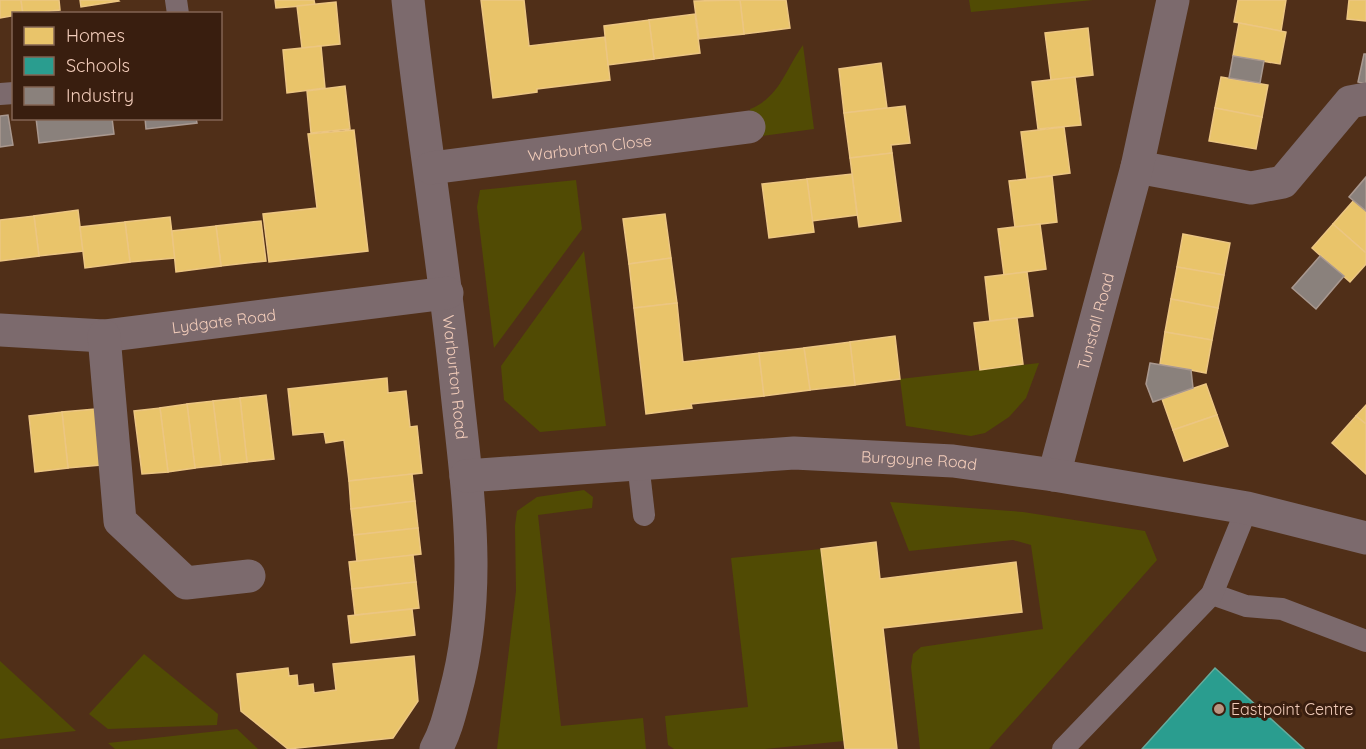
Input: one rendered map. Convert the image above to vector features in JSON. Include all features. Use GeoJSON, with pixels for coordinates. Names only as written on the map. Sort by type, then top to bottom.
{"type":"FeatureCollection","features":[{"type":"Feature","properties":{"kind":"street","name":"Warburton Road"},"geometry":{"type":"LineString","coordinates":[[408,0],[447,292],[466,476],[473,579],[470,626],[444,735],[436,749]]}},
{"type":"Feature","properties":{"kind":"street","name":"Tunstall Road"},"geometry":{"type":"LineString","coordinates":[[1054,475],[1137,167],[1173,0]]}},
{"type":"Feature","properties":{"kind":"street"},"geometry":{"type":"LineString","coordinates":[[1137,167],[1251,188],[1283,182],[1350,102],[1366,99]]}},
{"type":"Feature","properties":{"kind":"street","name":"Warburton Close"},"geometry":{"type":"LineString","coordinates":[[431,168],[749,127]]}},
{"type":"Feature","properties":{"kind":"street","name":"Lydgate Road"},"geometry":{"type":"LineString","coordinates":[[0,330],[104,336],[447,292]]}},
{"type":"Feature","properties":{"kind":"street"},"geometry":{"type":"LineString","coordinates":[[104,336],[120,521],[186,583],[249,576]]}},
{"type":"Feature","properties":{"kind":"street","name":"Burgoyne Road"},"geometry":{"type":"LineString","coordinates":[[466,476],[795,453],[953,461],[1054,475],[1247,508],[1366,538]]}},
{"type":"Feature","properties":{"kind":"lane"},"geometry":{"type":"LineString","coordinates":[[638,463],[644,515]]}},
{"type":"Feature","properties":{"kind":"lane"},"geometry":{"type":"LineString","coordinates":[[1063,749],[1212,594],[1247,508]]}},
{"type":"Feature","properties":{"kind":"lane"},"geometry":{"type":"LineString","coordinates":[[1212,594],[1246,606],[1282,609],[1366,641]]}},
{"type":"Feature","properties":{"kind":"shaded area"},"geometry":{"type":"Polygon","coordinates":[[[969,0],[1093,0],[971,12],[969,0]]]}},
{"type":"Feature","properties":{"kind":"shaded area"},"geometry":{"type":"Polygon","coordinates":[[[803,45],[814,129],[754,137],[750,109],[760,104],[775,90],[803,45]]]}},
{"type":"Feature","properties":{"kind":"shaded area"},"geometry":{"type":"Polygon","coordinates":[[[576,180],[582,229],[494,348],[477,207],[480,190],[576,180]]]}},
{"type":"Feature","properties":{"kind":"shaded area"},"geometry":{"type":"Polygon","coordinates":[[[584,251],[606,426],[540,432],[504,400],[501,366],[584,251]]]}},
{"type":"Feature","properties":{"kind":"shaded area"},"geometry":{"type":"Polygon","coordinates":[[[1039,363],[1026,398],[1009,417],[985,433],[971,436],[906,426],[900,379],[1039,363]]]}},
{"type":"Feature","properties":{"kind":"shaded area"},"geometry":{"type":"Polygon","coordinates":[[[584,490],[593,497],[592,508],[538,515],[561,726],[643,718],[646,749],[497,749],[516,591],[515,526],[517,511],[537,497],[584,490]]]}},
{"type":"Feature","properties":{"kind":"shaded area"},"geometry":{"type":"Polygon","coordinates":[[[890,502],[1023,512],[1145,531],[1157,560],[989,749],[920,749],[911,667],[913,654],[921,647],[1043,629],[1031,545],[1013,540],[909,551],[890,502]]]}},
{"type":"Feature","properties":{"kind":"shaded area"},"geometry":{"type":"Polygon","coordinates":[[[821,549],[844,741],[765,749],[674,749],[668,745],[665,716],[748,707],[731,558],[821,549]]]}},
{"type":"Feature","properties":{"kind":"shaded area"},"geometry":{"type":"Polygon","coordinates":[[[144,654],[218,714],[217,725],[108,729],[89,714],[144,654]]]}},
{"type":"Feature","properties":{"kind":"shaded area"},"geometry":{"type":"Polygon","coordinates":[[[0,661],[76,731],[0,739],[0,661]]]}},
{"type":"Feature","properties":{"kind":"shaded area"},"geometry":{"type":"Polygon","coordinates":[[[237,729],[258,749],[115,749],[108,743],[237,729]]]}},
{"type":"Feature","properties":{"kind":"building: Homes"},"geometry":{"type":"Polygon","coordinates":[[[0,0],[21,0],[23,12],[12,12],[12,16],[0,18],[0,0]]]}},
{"type":"Feature","properties":{"kind":"building: Homes"},"geometry":{"type":"Polygon","coordinates":[[[21,0],[59,0],[60,10],[23,12],[21,0]]]}},
{"type":"Feature","properties":{"kind":"building: Homes"},"geometry":{"type":"Polygon","coordinates":[[[80,0],[118,0],[119,1],[81,7],[80,0]]]}},
{"type":"Feature","properties":{"kind":"building: Homes"},"geometry":{"type":"Polygon","coordinates":[[[275,0],[314,0],[315,5],[276,8],[275,0]]]}},
{"type":"Feature","properties":{"kind":"building: Homes"},"geometry":{"type":"Polygon","coordinates":[[[481,0],[524,0],[529,46],[605,37],[610,80],[537,89],[537,92],[493,98],[481,0]]]}},
{"type":"Feature","properties":{"kind":"building: Homes"},"geometry":{"type":"Polygon","coordinates":[[[740,0],[786,0],[790,28],[744,34],[740,0]]]}},
{"type":"Feature","properties":{"kind":"building: Homes"},"geometry":{"type":"Polygon","coordinates":[[[740,0],[744,34],[699,39],[694,1],[740,0]]]}},
{"type":"Feature","properties":{"kind":"building: Homes"},"geometry":{"type":"Polygon","coordinates":[[[1238,0],[1286,0],[1281,31],[1234,22],[1238,0]]]}},
{"type":"Feature","properties":{"kind":"building: Homes"},"geometry":{"type":"Polygon","coordinates":[[[1349,0],[1366,0],[1366,21],[1347,19],[1349,0]]]}},
{"type":"Feature","properties":{"kind":"building: Homes"},"geometry":{"type":"Polygon","coordinates":[[[336,2],[340,44],[302,48],[297,6],[336,2]]]}},
{"type":"Feature","properties":{"kind":"building: Homes"},"geometry":{"type":"Polygon","coordinates":[[[695,14],[700,53],[654,59],[649,20],[695,14]]]}},
{"type":"Feature","properties":{"kind":"building: Homes"},"geometry":{"type":"Polygon","coordinates":[[[649,20],[654,59],[608,65],[604,26],[649,20]]]}},
{"type":"Feature","properties":{"kind":"building: Homes"},"geometry":{"type":"Polygon","coordinates":[[[1239,23],[1286,32],[1280,64],[1233,56],[1239,23]]]}},
{"type":"Feature","properties":{"kind":"building: Homes"},"geometry":{"type":"Polygon","coordinates":[[[1088,28],[1093,75],[1051,80],[1045,33],[1088,28]]]}},
{"type":"Feature","properties":{"kind":"building: Homes"},"geometry":{"type":"Polygon","coordinates":[[[321,46],[325,88],[287,93],[283,50],[321,46]]]}},
{"type":"Feature","properties":{"kind":"building: Homes"},"geometry":{"type":"Polygon","coordinates":[[[881,63],[887,108],[844,113],[839,69],[881,63]]]}},
{"type":"Feature","properties":{"kind":"building: Homes"},"geometry":{"type":"Polygon","coordinates":[[[1075,77],[1081,125],[1038,129],[1032,82],[1075,77]]]}},
{"type":"Feature","properties":{"kind":"building: Homes"},"geometry":{"type":"Polygon","coordinates":[[[1221,77],[1268,85],[1262,117],[1215,108],[1221,77]]]}},
{"type":"Feature","properties":{"kind":"building: Homes"},"geometry":{"type":"Polygon","coordinates":[[[345,86],[350,129],[311,133],[307,91],[345,86]]]}},
{"type":"Feature","properties":{"kind":"building: Homes"},"geometry":{"type":"Polygon","coordinates":[[[905,106],[910,143],[891,145],[892,153],[850,158],[844,113],[905,106]]]}},
{"type":"Feature","properties":{"kind":"building: Homes"},"geometry":{"type":"Polygon","coordinates":[[[1215,108],[1262,117],[1256,149],[1209,141],[1215,108]]]}},
{"type":"Feature","properties":{"kind":"building: Homes"},"geometry":{"type":"Polygon","coordinates":[[[1064,127],[1070,173],[1027,179],[1021,132],[1064,127]]]}},
{"type":"Feature","properties":{"kind":"building: Homes"},"geometry":{"type":"Polygon","coordinates":[[[354,130],[368,251],[269,262],[263,214],[317,208],[308,134],[354,130]]]}},
{"type":"Feature","properties":{"kind":"building: Homes"},"geometry":{"type":"Polygon","coordinates":[[[892,153],[901,221],[859,227],[850,158],[892,153]]]}},
{"type":"Feature","properties":{"kind":"building: Homes"},"geometry":{"type":"Polygon","coordinates":[[[852,174],[857,215],[812,221],[807,179],[852,174]]]}},
{"type":"Feature","properties":{"kind":"building: Homes"},"geometry":{"type":"Polygon","coordinates":[[[1052,176],[1057,222],[1015,227],[1009,181],[1052,176]]]}},
{"type":"Feature","properties":{"kind":"building: Homes"},"geometry":{"type":"Polygon","coordinates":[[[807,179],[814,232],[769,238],[762,184],[807,179]]]}},
{"type":"Feature","properties":{"kind":"building: Homes"},"geometry":{"type":"Polygon","coordinates":[[[1354,200],[1366,211],[1366,253],[1333,224],[1354,200]]]}},
{"type":"Feature","properties":{"kind":"building: Homes"},"geometry":{"type":"Polygon","coordinates":[[[78,210],[83,251],[39,256],[34,216],[78,210]]]}},
{"type":"Feature","properties":{"kind":"building: Homes"},"geometry":{"type":"Polygon","coordinates":[[[665,214],[671,258],[629,264],[623,219],[665,214]]]}},
{"type":"Feature","properties":{"kind":"building: Homes"},"geometry":{"type":"Polygon","coordinates":[[[34,216],[39,256],[0,261],[0,220],[34,216]]]}},
{"type":"Feature","properties":{"kind":"building: Homes"},"geometry":{"type":"Polygon","coordinates":[[[170,217],[175,258],[130,262],[125,222],[170,217]]]}},
{"type":"Feature","properties":{"kind":"building: Homes"},"geometry":{"type":"Polygon","coordinates":[[[261,221],[266,261],[221,266],[216,226],[261,221]]]}},
{"type":"Feature","properties":{"kind":"building: Homes"},"geometry":{"type":"Polygon","coordinates":[[[125,222],[130,262],[85,268],[80,227],[125,222]]]}},
{"type":"Feature","properties":{"kind":"building: Homes"},"geometry":{"type":"Polygon","coordinates":[[[1040,224],[1046,269],[1004,275],[998,229],[1040,224]]]}},
{"type":"Feature","properties":{"kind":"building: Homes"},"geometry":{"type":"Polygon","coordinates":[[[1333,224],[1366,253],[1366,264],[1350,282],[1312,248],[1333,224]]]}},
{"type":"Feature","properties":{"kind":"building: Homes"},"geometry":{"type":"Polygon","coordinates":[[[216,226],[221,266],[176,272],[172,231],[216,226]]]}},
{"type":"Feature","properties":{"kind":"building: Homes"},"geometry":{"type":"Polygon","coordinates":[[[1183,234],[1230,243],[1224,275],[1177,267],[1183,234]]]}},
{"type":"Feature","properties":{"kind":"building: Homes"},"geometry":{"type":"Polygon","coordinates":[[[671,258],[677,303],[634,308],[629,264],[671,258]]]}},
{"type":"Feature","properties":{"kind":"building: Homes"},"geometry":{"type":"Polygon","coordinates":[[[1177,267],[1224,275],[1218,308],[1171,299],[1177,267]]]}},
{"type":"Feature","properties":{"kind":"building: Homes"},"geometry":{"type":"Polygon","coordinates":[[[1027,272],[1033,316],[990,321],[985,277],[1027,272]]]}},
{"type":"Feature","properties":{"kind":"building: Homes"},"geometry":{"type":"Polygon","coordinates":[[[1171,299],[1218,308],[1212,340],[1165,332],[1171,299]]]}},
{"type":"Feature","properties":{"kind":"building: Homes"},"geometry":{"type":"Polygon","coordinates":[[[677,303],[683,362],[759,353],[764,396],[691,404],[692,408],[646,414],[634,308],[677,303]]]}},
{"type":"Feature","properties":{"kind":"building: Homes"},"geometry":{"type":"Polygon","coordinates":[[[1017,318],[1023,364],[980,370],[974,323],[1017,318]]]}},
{"type":"Feature","properties":{"kind":"building: Homes"},"geometry":{"type":"Polygon","coordinates":[[[1165,332],[1212,340],[1206,373],[1160,364],[1165,332]]]}},
{"type":"Feature","properties":{"kind":"building: Homes"},"geometry":{"type":"Polygon","coordinates":[[[895,336],[900,379],[855,385],[850,342],[895,336]]]}},
{"type":"Feature","properties":{"kind":"building: Homes"},"geometry":{"type":"Polygon","coordinates":[[[850,342],[855,385],[810,390],[804,348],[850,342]]]}},
{"type":"Feature","properties":{"kind":"building: Homes"},"geometry":{"type":"Polygon","coordinates":[[[804,348],[810,390],[764,396],[759,353],[804,348]]]}},
{"type":"Feature","properties":{"kind":"building: Homes"},"geometry":{"type":"Polygon","coordinates":[[[387,378],[388,393],[406,391],[410,427],[417,426],[422,473],[349,481],[344,440],[326,443],[324,432],[293,435],[288,389],[387,378]]]}},
{"type":"Feature","properties":{"kind":"building: Homes"},"geometry":{"type":"Polygon","coordinates":[[[1206,384],[1217,415],[1173,430],[1162,399],[1206,384]]]}},
{"type":"Feature","properties":{"kind":"building: Homes"},"geometry":{"type":"Polygon","coordinates":[[[266,395],[274,459],[247,462],[240,398],[266,395]]]}},
{"type":"Feature","properties":{"kind":"building: Homes"},"geometry":{"type":"Polygon","coordinates":[[[240,398],[247,462],[221,465],[213,401],[240,398]]]}},
{"type":"Feature","properties":{"kind":"building: Homes"},"geometry":{"type":"Polygon","coordinates":[[[213,401],[221,465],[195,468],[187,404],[213,401]]]}},
{"type":"Feature","properties":{"kind":"building: Homes"},"geometry":{"type":"Polygon","coordinates":[[[187,404],[195,468],[168,472],[160,408],[187,404]]]}},
{"type":"Feature","properties":{"kind":"building: Homes"},"geometry":{"type":"Polygon","coordinates":[[[1366,405],[1366,424],[1356,416],[1366,405]]]}},
{"type":"Feature","properties":{"kind":"building: Homes"},"geometry":{"type":"Polygon","coordinates":[[[160,408],[168,472],[142,474],[134,411],[160,408]]]}},
{"type":"Feature","properties":{"kind":"building: Homes"},"geometry":{"type":"Polygon","coordinates":[[[95,409],[101,465],[68,468],[62,412],[95,409]]]}},
{"type":"Feature","properties":{"kind":"building: Homes"},"geometry":{"type":"Polygon","coordinates":[[[62,412],[68,468],[35,472],[29,416],[62,412]]]}},
{"type":"Feature","properties":{"kind":"building: Homes"},"geometry":{"type":"Polygon","coordinates":[[[1217,415],[1228,446],[1184,461],[1173,430],[1217,415]]]}},
{"type":"Feature","properties":{"kind":"building: Homes"},"geometry":{"type":"Polygon","coordinates":[[[1356,416],[1366,424],[1366,474],[1332,443],[1356,416]]]}},
{"type":"Feature","properties":{"kind":"building: Homes"},"geometry":{"type":"Polygon","coordinates":[[[412,474],[415,501],[351,509],[349,481],[412,474]]]}},
{"type":"Feature","properties":{"kind":"building: Homes"},"geometry":{"type":"Polygon","coordinates":[[[415,501],[418,528],[354,535],[351,509],[415,501]]]}},
{"type":"Feature","properties":{"kind":"building: Homes"},"geometry":{"type":"Polygon","coordinates":[[[418,528],[421,554],[357,562],[354,535],[418,528]]]}},
{"type":"Feature","properties":{"kind":"building: Homes"},"geometry":{"type":"Polygon","coordinates":[[[876,542],[880,579],[1016,562],[1022,612],[883,628],[897,749],[845,749],[821,549],[876,542]]]}},
{"type":"Feature","properties":{"kind":"building: Homes"},"geometry":{"type":"Polygon","coordinates":[[[413,555],[416,582],[352,589],[349,562],[413,555]]]}},
{"type":"Feature","properties":{"kind":"building: Homes"},"geometry":{"type":"Polygon","coordinates":[[[416,582],[419,608],[355,615],[352,589],[416,582]]]}},
{"type":"Feature","properties":{"kind":"building: Homes"},"geometry":{"type":"Polygon","coordinates":[[[412,609],[415,635],[351,643],[348,616],[412,609]]]}},
{"type":"Feature","properties":{"kind":"building: Homes"},"geometry":{"type":"Polygon","coordinates":[[[414,656],[418,701],[393,738],[288,749],[241,711],[237,674],[288,668],[289,676],[297,675],[298,686],[313,684],[314,693],[336,690],[333,664],[414,656]]]}},
{"type":"Feature","properties":{"kind":"building: Schools","name":"Eastpoint Centre"},"geometry":{"type":"Polygon","coordinates":[[[1215,668],[1304,749],[1142,749],[1215,668]]]}},
{"type":"Feature","properties":{"kind":"building: Industry"},"geometry":{"type":"Polygon","coordinates":[[[1364,54],[1366,54],[1366,84],[1358,82],[1364,54]]]}},
{"type":"Feature","properties":{"kind":"building: Industry"},"geometry":{"type":"Polygon","coordinates":[[[1233,56],[1264,61],[1260,83],[1229,78],[1233,56]]]}},
{"type":"Feature","properties":{"kind":"building: Industry"},"geometry":{"type":"Polygon","coordinates":[[[8,115],[13,145],[0,147],[0,116],[8,115]]]}},
{"type":"Feature","properties":{"kind":"building: Industry"},"geometry":{"type":"Polygon","coordinates":[[[36,120],[112,120],[114,134],[39,143],[36,120]]]}},
{"type":"Feature","properties":{"kind":"building: Industry"},"geometry":{"type":"Polygon","coordinates":[[[145,120],[196,120],[197,123],[146,129],[145,120]]]}},
{"type":"Feature","properties":{"kind":"building: Industry"},"geometry":{"type":"Polygon","coordinates":[[[1366,177],[1366,211],[1349,197],[1366,177]]]}},
{"type":"Feature","properties":{"kind":"building: Industry"},"geometry":{"type":"Polygon","coordinates":[[[1320,256],[1344,276],[1316,309],[1292,288],[1320,256]]]}},
{"type":"Feature","properties":{"kind":"building: Industry"},"geometry":{"type":"Polygon","coordinates":[[[1150,363],[1191,370],[1193,388],[1153,402],[1146,384],[1150,363]]]}},
{"type":"Feature","properties":{"kind":"place","name":"Eastpoint Centre"},"geometry":{"type":"Point","coordinates":[1219,709]}}]}
